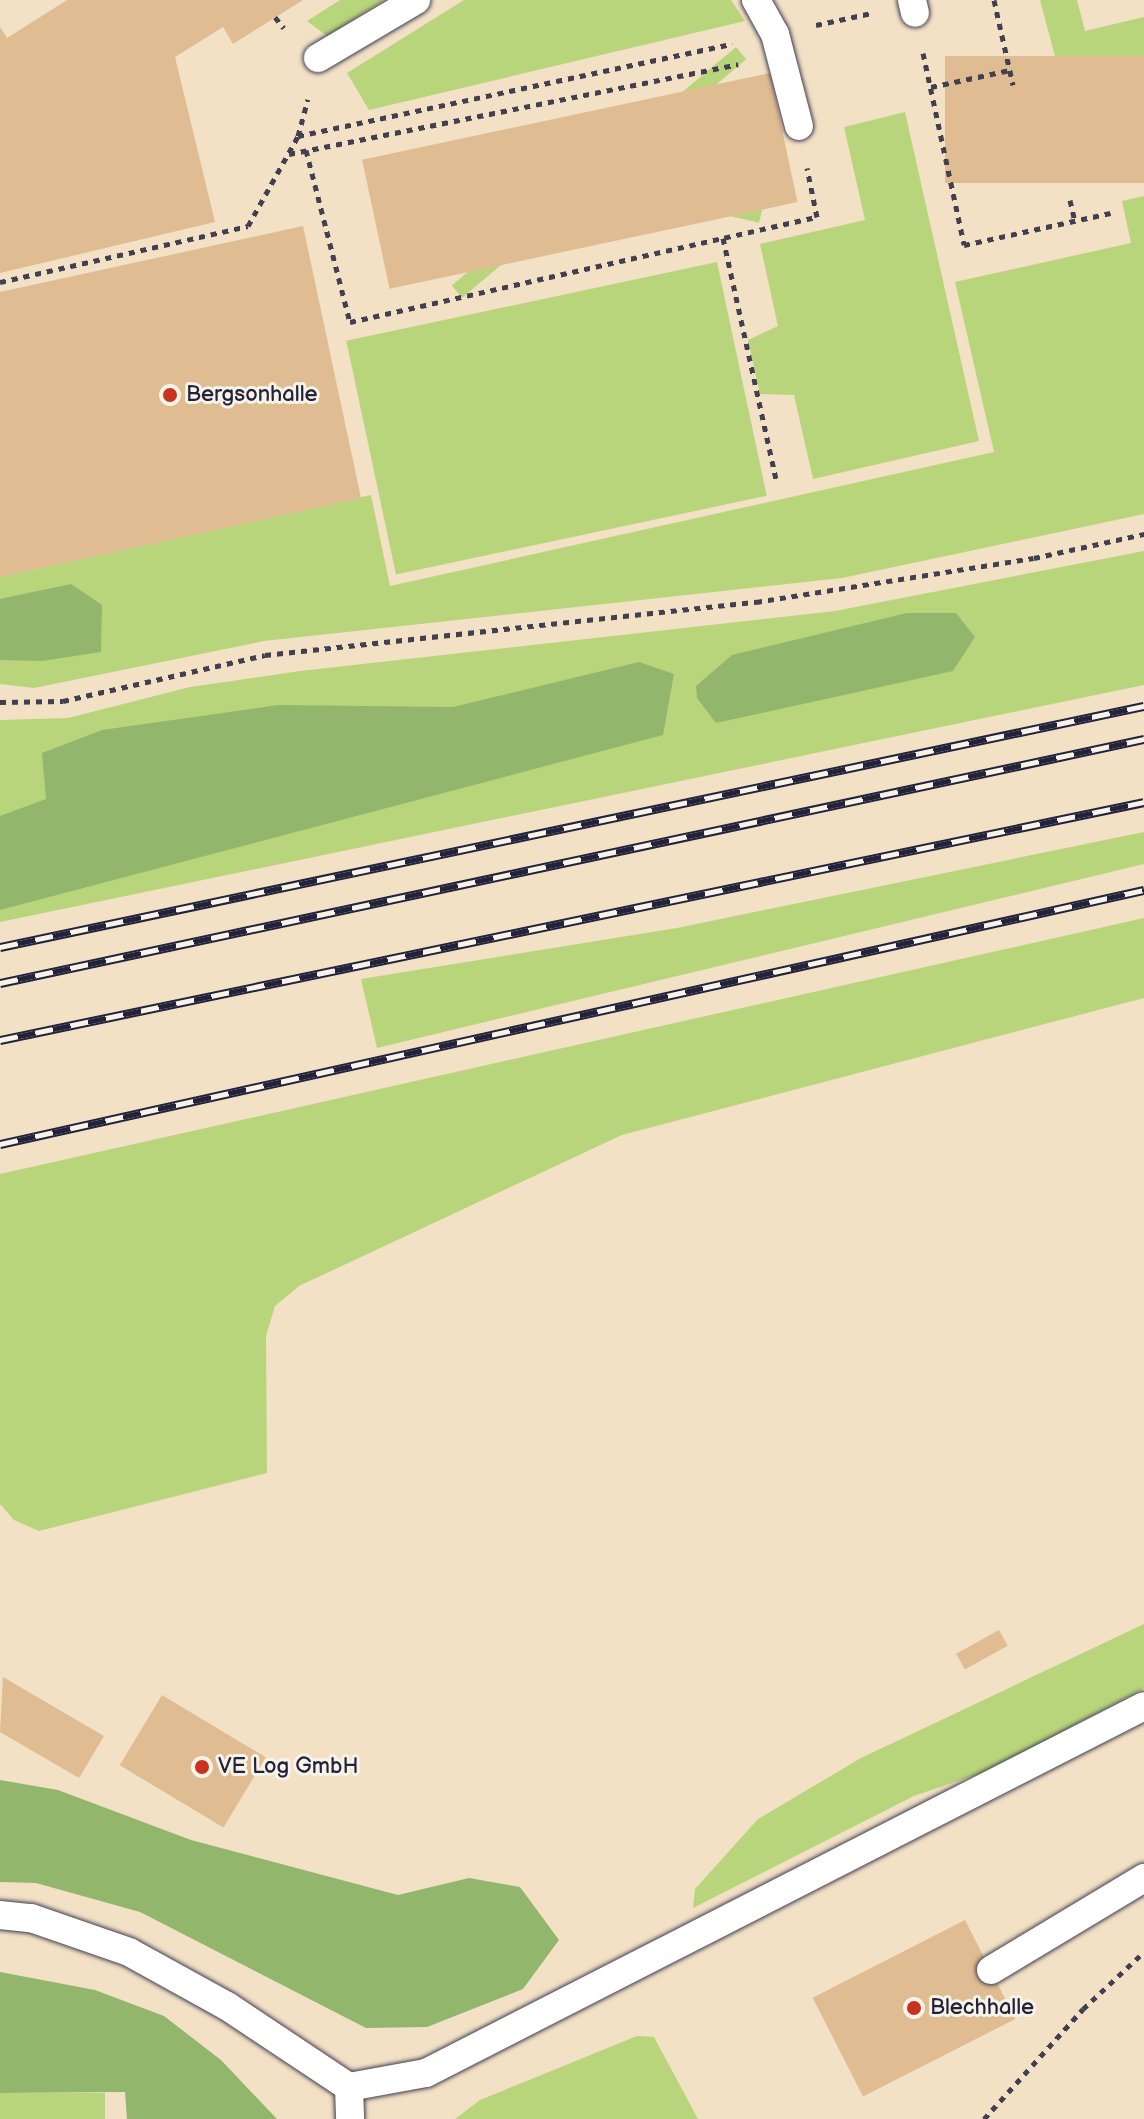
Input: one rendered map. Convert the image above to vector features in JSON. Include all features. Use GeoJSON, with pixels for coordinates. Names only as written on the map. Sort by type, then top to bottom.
{"type":"FeatureCollection","features":[{"type":"Feature","properties":{"kind":"lane"},"geometry":{"type":"LineString","coordinates":[[318,58],[416,0]]}},
{"type":"Feature","properties":{"kind":"lane"},"geometry":{"type":"LineString","coordinates":[[756,0],[778,45],[799,126]]}},
{"type":"Feature","properties":{"kind":"lane"},"geometry":{"type":"LineString","coordinates":[[0,1915],[31,1918],[129,1952],[227,2006],[349,2087],[426,2073],[1144,1706]]}},
{"type":"Feature","properties":{"kind":"lane"},"geometry":{"type":"LineString","coordinates":[[991,1970],[1144,1878]]}},
{"type":"Feature","properties":{"kind":"lane"},"geometry":{"type":"LineString","coordinates":[[349,2087],[350,2119]]}},
{"type":"Feature","properties":{"kind":"path"},"geometry":{"type":"LineString","coordinates":[[994,0],[1013,85]]}},
{"type":"Feature","properties":{"kind":"path"},"geometry":{"type":"LineString","coordinates":[[288,154],[778,45],[913,6],[964,245],[1111,213]]}},
{"type":"Feature","properties":{"kind":"path"},"geometry":{"type":"LineString","coordinates":[[298,136],[778,45]]}},
{"type":"Feature","properties":{"kind":"path"},"geometry":{"type":"LineString","coordinates":[[0,282],[248,226],[298,136],[318,58]]}},
{"type":"Feature","properties":{"kind":"path"},"geometry":{"type":"LineString","coordinates":[[931,87],[1010,70]]}},
{"type":"Feature","properties":{"kind":"path"},"geometry":{"type":"LineString","coordinates":[[306,150],[350,322],[817,217],[799,126]]}},
{"type":"Feature","properties":{"kind":"path"},"geometry":{"type":"LineString","coordinates":[[1070,200],[1075,221]]}},
{"type":"Feature","properties":{"kind":"path"},"geometry":{"type":"LineString","coordinates":[[723,238],[777,483]]}},
{"type":"Feature","properties":{"kind":"path"},"geometry":{"type":"LineString","coordinates":[[0,702],[63,701],[265,655],[756,602],[1034,558],[1144,534]]}},
{"type":"Feature","properties":{"kind":"path"},"geometry":{"type":"LineString","coordinates":[[984,2119],[1083,2009],[1144,1952]]}},
{"type":"Feature","properties":{"kind":"green space"},"geometry":{"type":"Polygon","coordinates":[[[340,0],[384,0],[327,36],[307,21],[340,0]]]}},
{"type":"Feature","properties":{"kind":"green space"},"geometry":{"type":"Polygon","coordinates":[[[464,0],[731,0],[745,21],[369,110],[347,73],[464,0]]]}},
{"type":"Feature","properties":{"kind":"green space"},"geometry":{"type":"Polygon","coordinates":[[[1040,0],[1077,0],[1085,31],[1144,17],[1144,56],[1060,75],[1040,0]]]}},
{"type":"Feature","properties":{"kind":"green space"},"geometry":{"type":"Polygon","coordinates":[[[736,47],[746,59],[462,298],[452,285],[736,47]]]}},
{"type":"Feature","properties":{"kind":"green space"},"geometry":{"type":"Polygon","coordinates":[[[905,112],[979,441],[813,479],[794,395],[760,394],[748,340],[778,326],[760,244],[865,220],[844,127],[905,112]]]}},
{"type":"Feature","properties":{"kind":"green space"},"geometry":{"type":"Polygon","coordinates":[[[519,154],[762,210],[759,223],[516,167],[519,154]]]}},
{"type":"Feature","properties":{"kind":"green space"},"geometry":{"type":"Polygon","coordinates":[[[1144,196],[1144,514],[842,578],[264,641],[34,688],[0,684],[0,577],[371,495],[390,586],[994,452],[955,282],[1131,243],[1122,201],[1144,196]]]}},
{"type":"Feature","properties":{"kind":"green space"},"geometry":{"type":"Polygon","coordinates":[[[717,262],[767,496],[396,575],[346,341],[717,262]]]}},
{"type":"Feature","properties":{"kind":"green space"},"geometry":{"type":"Polygon","coordinates":[[[1144,551],[1144,685],[0,922],[0,720],[68,718],[190,687],[300,671],[835,611],[1144,551]]]}},
{"type":"Feature","properties":{"kind":"green space"},"geometry":{"type":"Polygon","coordinates":[[[71,584],[102,605],[101,652],[42,661],[0,660],[0,599],[71,584]]]}},
{"type":"Feature","properties":{"kind":"green space"},"geometry":{"type":"Polygon","coordinates":[[[907,613],[956,613],[975,637],[953,671],[716,723],[697,698],[696,686],[732,655],[907,613]]]}},
{"type":"Feature","properties":{"kind":"green space"},"geometry":{"type":"Polygon","coordinates":[[[639,662],[674,674],[663,735],[0,910],[0,816],[46,799],[42,753],[102,730],[278,705],[453,707],[639,662]]]}},
{"type":"Feature","properties":{"kind":"green space"},"geometry":{"type":"Polygon","coordinates":[[[1144,832],[1144,864],[377,1048],[361,979],[677,928],[1144,832]]]}},
{"type":"Feature","properties":{"kind":"green space"},"geometry":{"type":"Polygon","coordinates":[[[1144,918],[1144,998],[622,1135],[299,1286],[275,1306],[266,1336],[267,1473],[39,1531],[14,1520],[0,1504],[0,1174],[1144,918]]]}},
{"type":"Feature","properties":{"kind":"green space"},"geometry":{"type":"Polygon","coordinates":[[[1144,1624],[1144,1688],[987,1771],[914,1796],[693,1908],[695,1889],[758,1819],[861,1758],[1144,1624]]]}},
{"type":"Feature","properties":{"kind":"green space"},"geometry":{"type":"Polygon","coordinates":[[[0,1780],[58,1790],[191,1840],[398,1895],[469,1878],[520,1887],[559,1940],[523,1989],[427,2027],[366,2028],[140,1912],[36,1883],[0,1882],[0,1780]]]}},
{"type":"Feature","properties":{"kind":"green space"},"geometry":{"type":"Polygon","coordinates":[[[0,1972],[95,1990],[164,2016],[221,2060],[277,2119],[127,2119],[125,2092],[0,2093],[0,1972]]]}},
{"type":"Feature","properties":{"kind":"green space"},"geometry":{"type":"Polygon","coordinates":[[[637,2036],[654,2037],[698,2119],[455,2119],[480,2100],[637,2036]]]}},
{"type":"Feature","properties":{"kind":"green space"},"geometry":{"type":"Polygon","coordinates":[[[0,2093],[105,2093],[105,2119],[0,2119],[0,2093]]]}},
{"type":"Feature","properties":{"kind":"building"},"geometry":{"type":"Polygon","coordinates":[[[67,0],[303,0],[233,44],[223,27],[175,57],[215,222],[0,273],[0,27],[7,38],[67,0]]]}},
{"type":"Feature","properties":{"kind":"building"},"geometry":{"type":"Polygon","coordinates":[[[945,56],[1144,56],[1144,183],[945,183],[945,56]]]}},
{"type":"Feature","properties":{"kind":"building"},"geometry":{"type":"Polygon","coordinates":[[[770,73],[797,202],[390,289],[362,160],[770,73]]]}},
{"type":"Feature","properties":{"kind":"building","name":"Bergsonhalle"},"geometry":{"type":"Polygon","coordinates":[[[303,226],[361,498],[0,577],[0,292],[303,226]]]}},
{"type":"Feature","properties":{"kind":"building"},"geometry":{"type":"Polygon","coordinates":[[[999,1630],[1008,1646],[965,1669],[956,1654],[999,1630]]]}},
{"type":"Feature","properties":{"kind":"building"},"geometry":{"type":"Polygon","coordinates":[[[3,1677],[104,1736],[79,1778],[0,1732],[3,1677]]]}},
{"type":"Feature","properties":{"kind":"building"},"geometry":{"type":"Polygon","coordinates":[[[162,1695],[266,1757],[223,1828],[120,1765],[162,1695]]]}},
{"type":"Feature","properties":{"kind":"building","name":"Blechhalle"},"geometry":{"type":"Polygon","coordinates":[[[965,1920],[1015,2019],[863,2097],[813,1998],[965,1920]]]}},
{"type":"Feature","properties":{"kind":"railway"},"geometry":{"type":"LineString","coordinates":[[0,947],[1144,706]]}},
{"type":"Feature","properties":{"kind":"railway"},"geometry":{"type":"LineString","coordinates":[[0,983],[1144,739]]}},
{"type":"Feature","properties":{"kind":"railway"},"geometry":{"type":"LineString","coordinates":[[0,1040],[1144,802]]}},
{"type":"Feature","properties":{"kind":"railway"},"geometry":{"type":"LineString","coordinates":[[0,1144],[1144,890]]}},
{"type":"Feature","properties":{"kind":"place","name":"Bergsonhalle"},"geometry":{"type":"Point","coordinates":[170,395]}},
{"type":"Feature","properties":{"kind":"place","name":"VE Log GmbH"},"geometry":{"type":"Point","coordinates":[202,1767]}},
{"type":"Feature","properties":{"kind":"place","name":"Blechhalle"},"geometry":{"type":"Point","coordinates":[914,2008]}}]}
